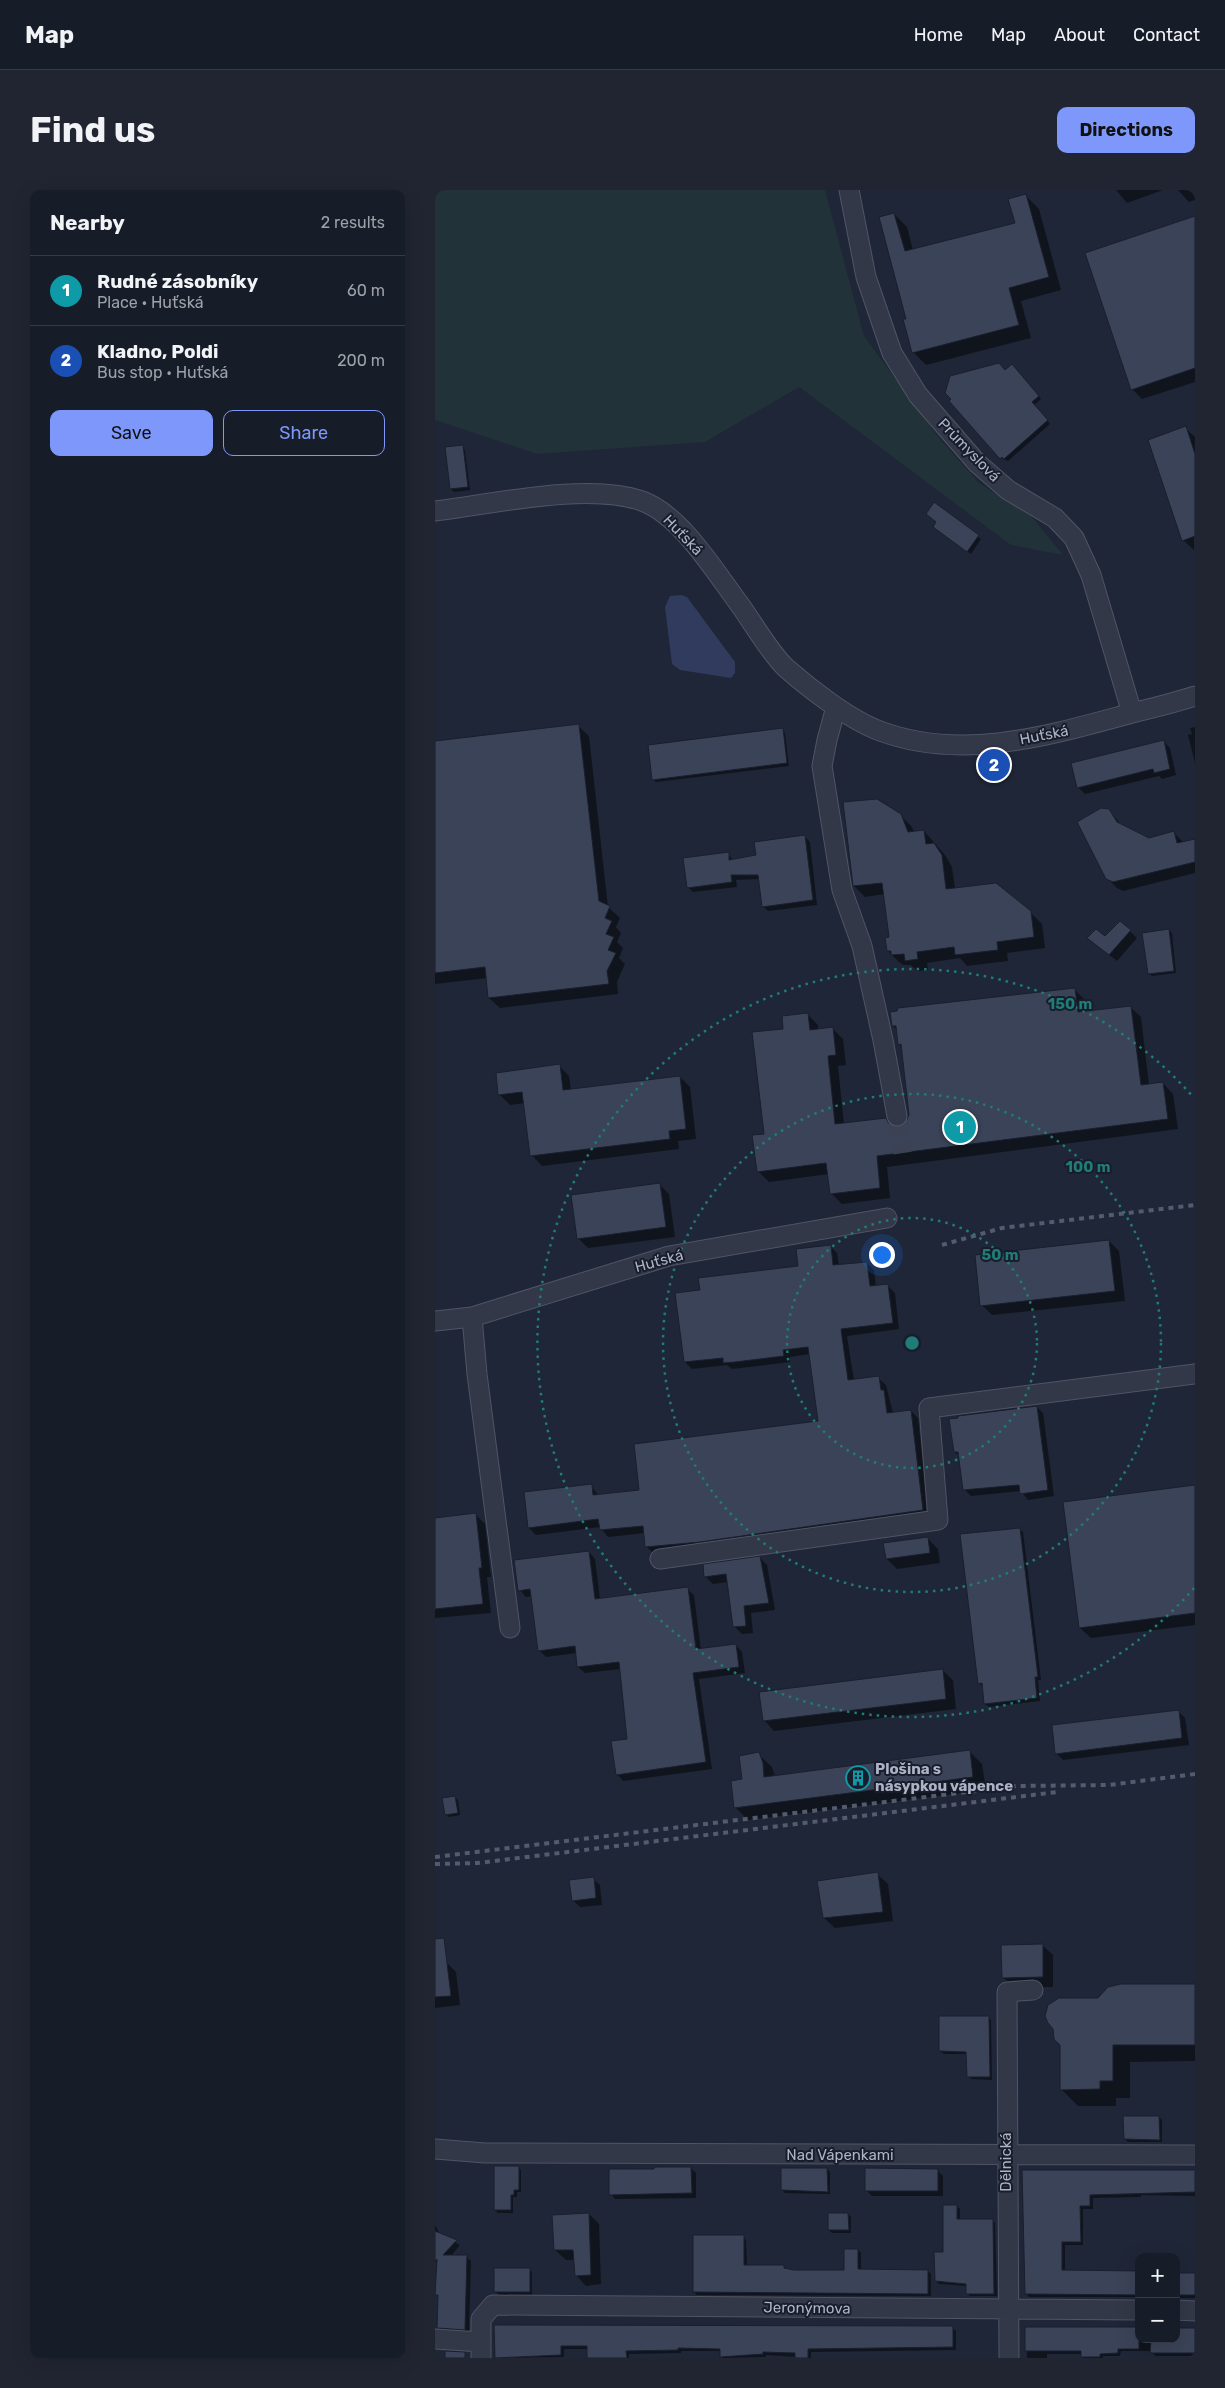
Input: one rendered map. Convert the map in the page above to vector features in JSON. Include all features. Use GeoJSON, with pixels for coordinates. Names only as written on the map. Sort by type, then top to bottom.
{"type":"FeatureCollection","features":[{"type":"Feature","properties":{"kind":"street","name":"Průmyslová"},"geometry":{"type":"LineString","coordinates":[[849,190],[866,278],[892,352],[918,394],[977,463],[1009,490],[1055,518],[1074,538],[1091,575],[1132,713]]}},
{"type":"Feature","properties":{"kind":"street","name":"Huťská"},"geometry":{"type":"LineString","coordinates":[[435,511],[589,494],[614,494],[644,502],[678,526],[709,563],[785,666],[836,707],[879,731],[922,742],[957,747],[998,744],[1082,728],[1195,696]]}},
{"type":"Feature","properties":{"kind":"street"},"geometry":{"type":"LineString","coordinates":[[836,707],[822,766],[842,890],[862,946],[883,1040],[897,1116]]}},
{"type":"Feature","properties":{"kind":"street","name":"Huťská"},"geometry":{"type":"LineString","coordinates":[[435,1321],[472,1317],[669,1256],[887,1218]]}},
{"type":"Feature","properties":{"kind":"street"},"geometry":{"type":"LineString","coordinates":[[472,1317],[477,1374],[510,1628]]}},
{"type":"Feature","properties":{"kind":"street"},"geometry":{"type":"LineString","coordinates":[[660,1559],[938,1520],[929,1408],[1195,1374]]}},
{"type":"Feature","properties":{"kind":"street","name":"Dělnická"},"geometry":{"type":"LineString","coordinates":[[1009,2358],[1006,2156],[1007,1992],[1033,1990]]}},
{"type":"Feature","properties":{"kind":"street","name":"Nad Vápenkami"},"geometry":{"type":"LineString","coordinates":[[435,2149],[485,2153],[1006,2156],[1195,2155]]}},
{"type":"Feature","properties":{"kind":"street","name":"Jeronýmova"},"geometry":{"type":"LineString","coordinates":[[481,2350],[481,2319],[493,2305],[1135,2310]]}},
{"type":"Feature","properties":{"kind":"street"},"geometry":{"type":"LineString","coordinates":[[1180,2310],[1195,2310]]}},
{"type":"Feature","properties":{"kind":"street"},"geometry":{"type":"LineString","coordinates":[[435,2339],[481,2350]]}},
{"type":"Feature","properties":{"kind":"shaded area"},"geometry":{"type":"Polygon","coordinates":[[[435,190],[825,190],[864,336],[939,438],[979,483],[1032,517],[1063,555],[1011,545],[799,387],[705,442],[537,454],[435,420],[435,190]]]}},
{"type":"Feature","properties":{"kind":"water"},"geometry":{"type":"Polygon","coordinates":[[[681,595],[687,597],[735,662],[735,673],[731,678],[680,670],[672,664],[665,607],[670,596],[681,595]]]}},
{"type":"Feature","properties":{"kind":"building"},"geometry":{"type":"Polygon","coordinates":[[[1026,194],[1049,277],[1009,288],[1019,325],[912,353],[903,319],[906,319],[879,217],[894,213],[905,251],[1015,223],[1008,199],[1026,194]]]}},
{"type":"Feature","properties":{"kind":"building"},"geometry":{"type":"Polygon","coordinates":[[[1195,216],[1195,368],[1131,390],[1085,253],[1195,216]]]}},
{"type":"Feature","properties":{"kind":"building"},"geometry":{"type":"Polygon","coordinates":[[[999,363],[1005,370],[1012,364],[1039,396],[1032,402],[1048,420],[1004,459],[1002,457],[1000,459],[949,401],[951,399],[945,393],[950,376],[999,363]]]}},
{"type":"Feature","properties":{"kind":"building"},"geometry":{"type":"Polygon","coordinates":[[[1186,426],[1195,454],[1195,536],[1182,541],[1148,440],[1186,426]]]}},
{"type":"Feature","properties":{"kind":"building"},"geometry":{"type":"Polygon","coordinates":[[[463,445],[468,487],[450,489],[445,447],[463,445]]]}},
{"type":"Feature","properties":{"kind":"building"},"geometry":{"type":"Polygon","coordinates":[[[934,502],[979,535],[967,552],[933,527],[936,522],[926,514],[934,502]]]}},
{"type":"Feature","properties":{"kind":"building"},"geometry":{"type":"Polygon","coordinates":[[[579,724],[599,901],[610,906],[605,918],[612,921],[606,934],[614,937],[608,950],[616,953],[607,971],[609,984],[488,998],[485,967],[435,973],[435,741],[579,724]]]}},
{"type":"Feature","properties":{"kind":"building"},"geometry":{"type":"Polygon","coordinates":[[[783,728],[787,763],[652,780],[648,745],[783,728]]]}},
{"type":"Feature","properties":{"kind":"building"},"geometry":{"type":"Polygon","coordinates":[[[1164,740],[1170,769],[1154,773],[1153,769],[1077,788],[1071,763],[1164,740]]]}},
{"type":"Feature","properties":{"kind":"building"},"geometry":{"type":"Polygon","coordinates":[[[877,799],[901,814],[908,832],[924,830],[926,844],[934,843],[942,855],[946,889],[996,883],[1031,911],[1034,937],[997,942],[998,950],[955,955],[954,947],[917,952],[918,959],[905,961],[904,954],[891,955],[891,951],[887,951],[885,938],[889,937],[882,883],[853,886],[843,802],[877,799]]]}},
{"type":"Feature","properties":{"kind":"building"},"geometry":{"type":"Polygon","coordinates":[[[1101,808],[1109,809],[1117,822],[1149,838],[1174,831],[1177,843],[1195,839],[1195,862],[1113,882],[1106,879],[1077,822],[1101,808]]]}},
{"type":"Feature","properties":{"kind":"building"},"geometry":{"type":"Polygon","coordinates":[[[805,835],[813,900],[762,907],[758,875],[731,875],[732,882],[687,888],[683,858],[729,852],[729,860],[756,855],[754,842],[805,835]]]}},
{"type":"Feature","properties":{"kind":"building"},"geometry":{"type":"Polygon","coordinates":[[[1120,921],[1131,930],[1109,955],[1087,938],[1096,929],[1105,936],[1120,921]]]}},
{"type":"Feature","properties":{"kind":"building"},"geometry":{"type":"Polygon","coordinates":[[[1169,929],[1174,971],[1148,974],[1142,933],[1169,929]]]}},
{"type":"Feature","properties":{"kind":"building"},"geometry":{"type":"Polygon","coordinates":[[[1075,988],[1078,1012],[1131,1006],[1141,1085],[1163,1082],[1168,1119],[877,1156],[880,1188],[830,1194],[826,1163],[757,1172],[752,1135],[764,1134],[752,1032],[783,1029],[782,1016],[808,1013],[810,1030],[833,1027],[836,1055],[828,1056],[835,1124],[886,1118],[889,1124],[899,1127],[905,1124],[909,1115],[901,1044],[898,1045],[896,1026],[892,1026],[890,1012],[897,1011],[898,1008],[1075,988]]]}},
{"type":"Feature","properties":{"kind":"building"},"geometry":{"type":"Polygon","coordinates":[[[560,1064],[563,1090],[680,1076],[686,1129],[669,1131],[670,1139],[530,1156],[522,1092],[498,1095],[496,1073],[560,1064]]]}},
{"type":"Feature","properties":{"kind":"building"},"geometry":{"type":"Polygon","coordinates":[[[660,1183],[666,1227],[577,1239],[571,1195],[660,1183]]]}},
{"type":"Feature","properties":{"kind":"building"},"geometry":{"type":"Polygon","coordinates":[[[1109,1240],[1115,1291],[980,1306],[975,1255],[1109,1240]]]}},
{"type":"Feature","properties":{"kind":"building"},"geometry":{"type":"Polygon","coordinates":[[[831,1245],[833,1265],[867,1262],[870,1286],[888,1284],[893,1323],[841,1329],[848,1380],[879,1376],[881,1390],[884,1390],[887,1413],[911,1410],[923,1510],[700,1542],[645,1547],[643,1526],[600,1530],[598,1519],[528,1528],[524,1492],[592,1484],[593,1495],[639,1490],[634,1444],[818,1421],[808,1347],[783,1350],[784,1356],[735,1362],[723,1363],[723,1358],[684,1362],[675,1293],[700,1290],[698,1278],[798,1266],[796,1249],[831,1245]]]}},
{"type":"Feature","properties":{"kind":"building"},"geometry":{"type":"Polygon","coordinates":[[[1037,1406],[1048,1490],[1020,1494],[1019,1485],[963,1490],[958,1452],[954,1452],[949,1419],[958,1418],[958,1416],[1037,1406]]]}},
{"type":"Feature","properties":{"kind":"building"},"geometry":{"type":"Polygon","coordinates":[[[1195,1485],[1195,1613],[1079,1628],[1063,1502],[1195,1485]]]}},
{"type":"Feature","properties":{"kind":"building"},"geometry":{"type":"Polygon","coordinates":[[[476,1513],[482,1568],[479,1568],[483,1604],[435,1609],[435,1518],[476,1513]]]}},
{"type":"Feature","properties":{"kind":"building"},"geometry":{"type":"Polygon","coordinates":[[[1020,1528],[1038,1677],[1035,1677],[1037,1698],[984,1704],[982,1683],[978,1684],[960,1534],[1020,1528]]]}},
{"type":"Feature","properties":{"kind":"building"},"geometry":{"type":"Polygon","coordinates":[[[928,1537],[930,1553],[886,1559],[883,1543],[928,1537]]]}},
{"type":"Feature","properties":{"kind":"building"},"geometry":{"type":"Polygon","coordinates":[[[589,1551],[595,1599],[688,1587],[696,1649],[736,1644],[739,1667],[693,1673],[706,1762],[616,1775],[611,1741],[627,1739],[619,1662],[577,1667],[575,1646],[538,1651],[530,1589],[518,1591],[514,1560],[589,1551]]]}},
{"type":"Feature","properties":{"kind":"building"},"geometry":{"type":"Polygon","coordinates":[[[760,1556],[769,1603],[744,1606],[746,1626],[733,1627],[726,1574],[704,1577],[703,1564],[760,1556]]]}},
{"type":"Feature","properties":{"kind":"building"},"geometry":{"type":"Polygon","coordinates":[[[943,1669],[946,1699],[763,1721],[759,1692],[943,1669]]]}},
{"type":"Feature","properties":{"kind":"building"},"geometry":{"type":"Polygon","coordinates":[[[1179,1710],[1182,1738],[1055,1754],[1052,1725],[1179,1710]]]}},
{"type":"Feature","properties":{"kind":"building","name":"Plošina s násypkou vápence"},"geometry":{"type":"Polygon","coordinates":[[[970,1750],[973,1777],[734,1808],[731,1781],[742,1779],[739,1756],[759,1752],[763,1763],[764,1777],[970,1750]]]}},
{"type":"Feature","properties":{"kind":"building"},"geometry":{"type":"Polygon","coordinates":[[[455,1796],[458,1813],[445,1815],[442,1798],[455,1796]]]}},
{"type":"Feature","properties":{"kind":"building"},"geometry":{"type":"Polygon","coordinates":[[[878,1872],[883,1912],[823,1918],[817,1881],[878,1872]]]}},
{"type":"Feature","properties":{"kind":"building"},"geometry":{"type":"Polygon","coordinates":[[[594,1877],[596,1898],[572,1901],[569,1880],[594,1877]]]}},
{"type":"Feature","properties":{"kind":"building"},"geometry":{"type":"Polygon","coordinates":[[[444,1938],[451,1996],[435,1997],[435,1939],[444,1938]]]}},
{"type":"Feature","properties":{"kind":"building"},"geometry":{"type":"Polygon","coordinates":[[[1043,1944],[1043,1977],[1002,1978],[1001,1945],[1043,1944]]]}},
{"type":"Feature","properties":{"kind":"building"},"geometry":{"type":"Polygon","coordinates":[[[1121,1984],[1195,1984],[1195,2045],[1113,2045],[1113,2081],[1100,2081],[1100,2089],[1060,2090],[1060,2045],[1054,2039],[1053,2029],[1045,2016],[1048,2005],[1059,1998],[1098,1998],[1108,1987],[1121,1984]]]}},
{"type":"Feature","properties":{"kind":"building"},"geometry":{"type":"Polygon","coordinates":[[[939,2016],[989,2016],[990,2077],[967,2077],[966,2052],[939,2051],[939,2016]]]}},
{"type":"Feature","properties":{"kind":"building"},"geometry":{"type":"Polygon","coordinates":[[[1123,2116],[1159,2116],[1160,2140],[1124,2139],[1123,2116]]]}},
{"type":"Feature","properties":{"kind":"building"},"geometry":{"type":"Polygon","coordinates":[[[494,2166],[519,2166],[519,2190],[514,2190],[514,2195],[511,2195],[511,2210],[494,2210],[494,2166]]]}},
{"type":"Feature","properties":{"kind":"building"},"geometry":{"type":"Polygon","coordinates":[[[654,2167],[691,2167],[692,2193],[609,2195],[609,2169],[654,2169],[654,2167]]]}},
{"type":"Feature","properties":{"kind":"building"},"geometry":{"type":"Polygon","coordinates":[[[781,2168],[827,2168],[828,2192],[781,2190],[781,2168]]]}},
{"type":"Feature","properties":{"kind":"building"},"geometry":{"type":"Polygon","coordinates":[[[865,2168],[938,2169],[938,2191],[865,2191],[865,2168]]]}},
{"type":"Feature","properties":{"kind":"building"},"geometry":{"type":"Polygon","coordinates":[[[1022,2170],[1195,2170],[1195,2192],[1090,2195],[1090,2206],[1080,2206],[1081,2242],[1062,2242],[1062,2270],[1135,2271],[1135,2295],[1025,2294],[1022,2170]]]}},
{"type":"Feature","properties":{"kind":"building"},"geometry":{"type":"Polygon","coordinates":[[[943,2205],[957,2205],[957,2219],[993,2219],[994,2294],[966,2294],[966,2284],[935,2281],[934,2252],[943,2252],[943,2205]]]}},
{"type":"Feature","properties":{"kind":"building"},"geometry":{"type":"Polygon","coordinates":[[[589,2213],[591,2275],[575,2276],[573,2250],[554,2250],[552,2215],[589,2213]]]}},
{"type":"Feature","properties":{"kind":"building"},"geometry":{"type":"Polygon","coordinates":[[[828,2213],[848,2213],[849,2230],[828,2230],[828,2213]]]}},
{"type":"Feature","properties":{"kind":"building"},"geometry":{"type":"Polygon","coordinates":[[[435,2231],[457,2240],[443,2255],[467,2255],[465,2330],[437,2328],[438,2295],[435,2295],[437,2259],[435,2261],[435,2231]]]}},
{"type":"Feature","properties":{"kind":"building"},"geometry":{"type":"Polygon","coordinates":[[[693,2235],[744,2235],[744,2265],[784,2265],[784,2268],[794,2270],[844,2270],[844,2249],[858,2249],[858,2269],[928,2270],[928,2294],[693,2292],[693,2235]]]}},
{"type":"Feature","properties":{"kind":"building"},"geometry":{"type":"Polygon","coordinates":[[[494,2268],[530,2268],[530,2292],[494,2292],[494,2268]]]}},
{"type":"Feature","properties":{"kind":"building"},"geometry":{"type":"Polygon","coordinates":[[[1180,2273],[1195,2273],[1195,2295],[1180,2295],[1180,2273]]]}},
{"type":"Feature","properties":{"kind":"building"},"geometry":{"type":"Polygon","coordinates":[[[494,2325],[953,2326],[953,2347],[808,2349],[808,2358],[795,2358],[795,2353],[763,2352],[763,2354],[720,2357],[720,2349],[678,2348],[678,2350],[626,2351],[627,2358],[587,2358],[587,2346],[561,2346],[561,2355],[495,2358],[494,2325]]]}},
{"type":"Feature","properties":{"kind":"building"},"geometry":{"type":"Polygon","coordinates":[[[1025,2327],[1135,2327],[1135,2343],[1139,2343],[1139,2349],[1118,2349],[1118,2353],[1100,2354],[1100,2357],[1081,2357],[1081,2351],[1025,2351],[1025,2327]]]}},
{"type":"Feature","properties":{"kind":"building"},"geometry":{"type":"Polygon","coordinates":[[[1180,2328],[1195,2328],[1195,2353],[1150,2353],[1151,2343],[1180,2343],[1180,2328]]]}},
{"type":"Feature","properties":{"kind":"building"},"geometry":{"type":"Polygon","coordinates":[[[445,2351],[465,2352],[465,2358],[445,2358],[445,2351]]]}},
{"type":"Feature","properties":{"kind":"tunnel"},"geometry":{"type":"LineString","coordinates":[[897,1116],[903,1153]]}},
{"type":"Feature","properties":{"kind":"railway"},"geometry":{"type":"LineString","coordinates":[[942,1245],[1002,1228],[1195,1205]]}},
{"type":"Feature","properties":{"kind":"railway"},"geometry":{"type":"LineString","coordinates":[[435,1857],[1016,1786],[1109,1785],[1195,1774]]}},
{"type":"Feature","properties":{"kind":"railway"},"geometry":{"type":"LineString","coordinates":[[435,1864],[478,1863],[1057,1792]]}},
{"type":"Feature","properties":{"kind":"place","name":"Kladno, Poldi"},"geometry":{"type":"Point","coordinates":[994,765]}},
{"type":"Feature","properties":{"kind":"place","name":"Rudné zásobníky"},"geometry":{"type":"Point","coordinates":[960,1127]}},
{"type":"Feature","properties":{"kind":"place","name":"Plošina s násypkou vápence"},"geometry":{"type":"Point","coordinates":[858,1778]}}]}
